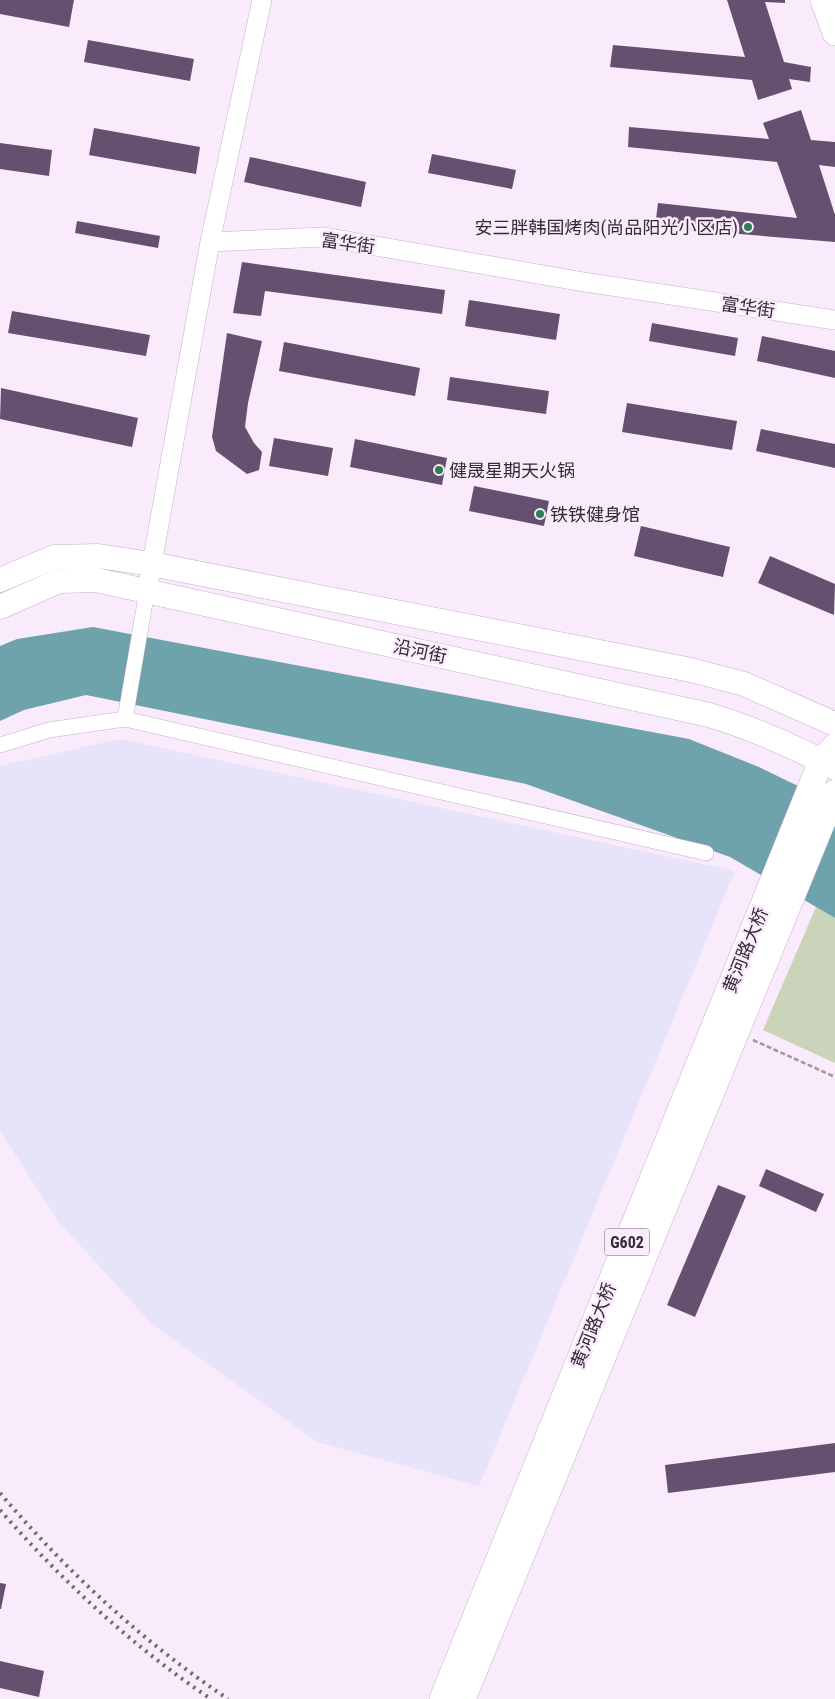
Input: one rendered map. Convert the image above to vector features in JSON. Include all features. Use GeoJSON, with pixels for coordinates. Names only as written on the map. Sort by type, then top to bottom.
{"type":"FeatureCollection","features":[{"type":"Feature","properties":{"kind":"highway"},"geometry":{"type":"LineString","coordinates":[[823,0],[835,33]]}},
{"type":"Feature","properties":{"kind":"highway","name":"G602"},"geometry":{"type":"LineString","coordinates":[[827,791],[830,759]]}},
{"type":"Feature","properties":{"kind":"highway","name":"黄河路大桥"},"geometry":{"type":"LineString","coordinates":[[463,1699],[736,1032],[827,791]]}},
{"type":"Feature","properties":{"kind":"highway","name":"黄河路大桥"},"geometry":{"type":"LineString","coordinates":[[442,1699],[827,791]]}},
{"type":"Feature","properties":{"kind":"main road","name":"沿河街"},"geometry":{"type":"LineString","coordinates":[[0,580],[54,558],[98,556],[151,564],[691,670],[744,684],[835,724]]}},
{"type":"Feature","properties":{"kind":"main road","name":"沿河街"},"geometry":{"type":"LineString","coordinates":[[0,607],[59,581],[96,580],[709,715],[830,759]]}},
{"type":"Feature","properties":{"kind":"street"},"geometry":{"type":"LineString","coordinates":[[125,720],[151,564],[210,242],[262,0]]}},
{"type":"Feature","properties":{"kind":"street","name":"富华街"},"geometry":{"type":"LineString","coordinates":[[210,242],[324,237],[584,282],[835,320]]}},
{"type":"Feature","properties":{"kind":"street"},"geometry":{"type":"LineString","coordinates":[[0,745],[49,730],[125,720],[706,853]]}},
{"type":"Feature","properties":{"kind":"path"},"geometry":{"type":"LineString","coordinates":[[736,1032],[835,1077]]}},
{"type":"Feature","properties":{"kind":"shaded area"},"geometry":{"type":"Polygon","coordinates":[[[120,739],[735,871],[479,1486],[317,1442],[152,1324],[58,1221],[0,1131],[0,766],[120,739]]]}},
{"type":"Feature","properties":{"kind":"green space"},"geometry":{"type":"Polygon","coordinates":[[[816,907],[835,918],[835,1063],[763,1030],[816,907]]]}},
{"type":"Feature","properties":{"kind":"water"},"geometry":{"type":"Polygon","coordinates":[[[93,627],[689,739],[759,767],[835,804],[835,918],[730,857],[526,784],[86,695],[24,710],[0,721],[0,646],[17,639],[93,627]]]}},
{"type":"Feature","properties":{"kind":"building"},"geometry":{"type":"Polygon","coordinates":[[[0,0],[74,0],[69,27],[0,14],[0,0]]]}},
{"type":"Feature","properties":{"kind":"building"},"geometry":{"type":"Polygon","coordinates":[[[727,0],[785,0],[785,3],[765,2],[784,62],[811,67],[810,82],[789,79],[792,89],[758,100],[752,80],[610,67],[613,45],[745,57],[727,0]]]}},
{"type":"Feature","properties":{"kind":"building"},"geometry":{"type":"Polygon","coordinates":[[[88,40],[194,59],[190,81],[84,62],[88,40]]]}},
{"type":"Feature","properties":{"kind":"building"},"geometry":{"type":"Polygon","coordinates":[[[801,110],[811,140],[835,142],[835,167],[819,165],[835,215],[835,242],[655,227],[658,203],[797,218],[777,162],[628,147],[629,127],[769,139],[763,123],[801,110]]]}},
{"type":"Feature","properties":{"kind":"building"},"geometry":{"type":"Polygon","coordinates":[[[94,128],[200,147],[196,174],[89,155],[94,128]]]}},
{"type":"Feature","properties":{"kind":"building"},"geometry":{"type":"Polygon","coordinates":[[[0,143],[52,150],[49,176],[0,169],[0,143]]]}},
{"type":"Feature","properties":{"kind":"building"},"geometry":{"type":"Polygon","coordinates":[[[432,154],[516,170],[512,189],[428,173],[432,154]]]}},
{"type":"Feature","properties":{"kind":"building"},"geometry":{"type":"Polygon","coordinates":[[[250,157],[366,182],[361,207],[244,182],[250,157]]]}},
{"type":"Feature","properties":{"kind":"building"},"geometry":{"type":"Polygon","coordinates":[[[77,221],[160,236],[158,248],[75,233],[77,221]]]}},
{"type":"Feature","properties":{"kind":"building"},"geometry":{"type":"Polygon","coordinates":[[[242,262],[445,290],[442,314],[265,291],[261,316],[233,313],[242,262]]]}},
{"type":"Feature","properties":{"kind":"building"},"geometry":{"type":"Polygon","coordinates":[[[469,300],[560,314],[556,340],[465,326],[469,300]]]}},
{"type":"Feature","properties":{"kind":"building"},"geometry":{"type":"Polygon","coordinates":[[[12,311],[150,335],[146,356],[8,333],[12,311]]]}},
{"type":"Feature","properties":{"kind":"building"},"geometry":{"type":"Polygon","coordinates":[[[652,323],[738,338],[735,356],[649,341],[652,323]]]}},
{"type":"Feature","properties":{"kind":"building"},"geometry":{"type":"Polygon","coordinates":[[[227,333],[262,341],[248,403],[245,427],[254,443],[262,452],[259,470],[247,474],[216,451],[212,437],[227,333]]]}},
{"type":"Feature","properties":{"kind":"building"},"geometry":{"type":"Polygon","coordinates":[[[762,336],[835,351],[835,378],[757,361],[762,336]]]}},
{"type":"Feature","properties":{"kind":"building"},"geometry":{"type":"Polygon","coordinates":[[[284,342],[420,368],[415,396],[279,371],[284,342]]]}},
{"type":"Feature","properties":{"kind":"building"},"geometry":{"type":"Polygon","coordinates":[[[450,377],[549,391],[546,414],[447,400],[450,377]]]}},
{"type":"Feature","properties":{"kind":"building"},"geometry":{"type":"Polygon","coordinates":[[[1,388],[138,418],[132,447],[0,419],[1,388]]]}},
{"type":"Feature","properties":{"kind":"building"},"geometry":{"type":"Polygon","coordinates":[[[627,403],[737,421],[732,450],[622,432],[627,403]]]}},
{"type":"Feature","properties":{"kind":"building"},"geometry":{"type":"Polygon","coordinates":[[[761,429],[835,444],[835,468],[756,451],[761,429]]]}},
{"type":"Feature","properties":{"kind":"building"},"geometry":{"type":"Polygon","coordinates":[[[274,438],[333,448],[328,476],[269,466],[274,438]]]}},
{"type":"Feature","properties":{"kind":"building"},"geometry":{"type":"Polygon","coordinates":[[[355,439],[447,458],[442,485],[350,467],[355,439]]]}},
{"type":"Feature","properties":{"kind":"building"},"geometry":{"type":"Polygon","coordinates":[[[474,486],[549,501],[544,526],[469,511],[474,486]]]}},
{"type":"Feature","properties":{"kind":"building"},"geometry":{"type":"Polygon","coordinates":[[[641,526],[730,547],[723,577],[634,556],[641,526]]]}},
{"type":"Feature","properties":{"kind":"building"},"geometry":{"type":"Polygon","coordinates":[[[770,556],[835,584],[834,615],[758,583],[770,556]]]}},
{"type":"Feature","properties":{"kind":"building"},"geometry":{"type":"Polygon","coordinates":[[[766,1169],[824,1194],[816,1212],[759,1186],[766,1169]]]}},
{"type":"Feature","properties":{"kind":"building"},"geometry":{"type":"Polygon","coordinates":[[[718,1185],[746,1196],[695,1317],[667,1305],[718,1185]]]}},
{"type":"Feature","properties":{"kind":"building"},"geometry":{"type":"Polygon","coordinates":[[[835,1443],[835,1472],[668,1493],[665,1465],[835,1443]]]}},
{"type":"Feature","properties":{"kind":"building"},"geometry":{"type":"Polygon","coordinates":[[[0,1583],[6,1584],[1,1609],[0,1609],[0,1583]]]}},
{"type":"Feature","properties":{"kind":"building"},"geometry":{"type":"Polygon","coordinates":[[[0,1661],[44,1671],[39,1697],[0,1688],[0,1661]]]}},
{"type":"Feature","properties":{"kind":"railway"},"geometry":{"type":"LineString","coordinates":[[0,1493],[52,1550],[107,1604],[196,1677],[228,1699]]}},
{"type":"Feature","properties":{"kind":"railway"},"geometry":{"type":"LineString","coordinates":[[0,1510],[48,1562],[99,1611],[153,1657],[211,1699]]}},
{"type":"Feature","properties":{"kind":"place","name":"安三胖韩国烤肉(尚品阳光小区店)"},"geometry":{"type":"Point","coordinates":[748,227]}},
{"type":"Feature","properties":{"kind":"place","name":"健晟星期天火锅"},"geometry":{"type":"Point","coordinates":[439,470]}},
{"type":"Feature","properties":{"kind":"place","name":"铁铁健身馆"},"geometry":{"type":"Point","coordinates":[540,514]}}]}
